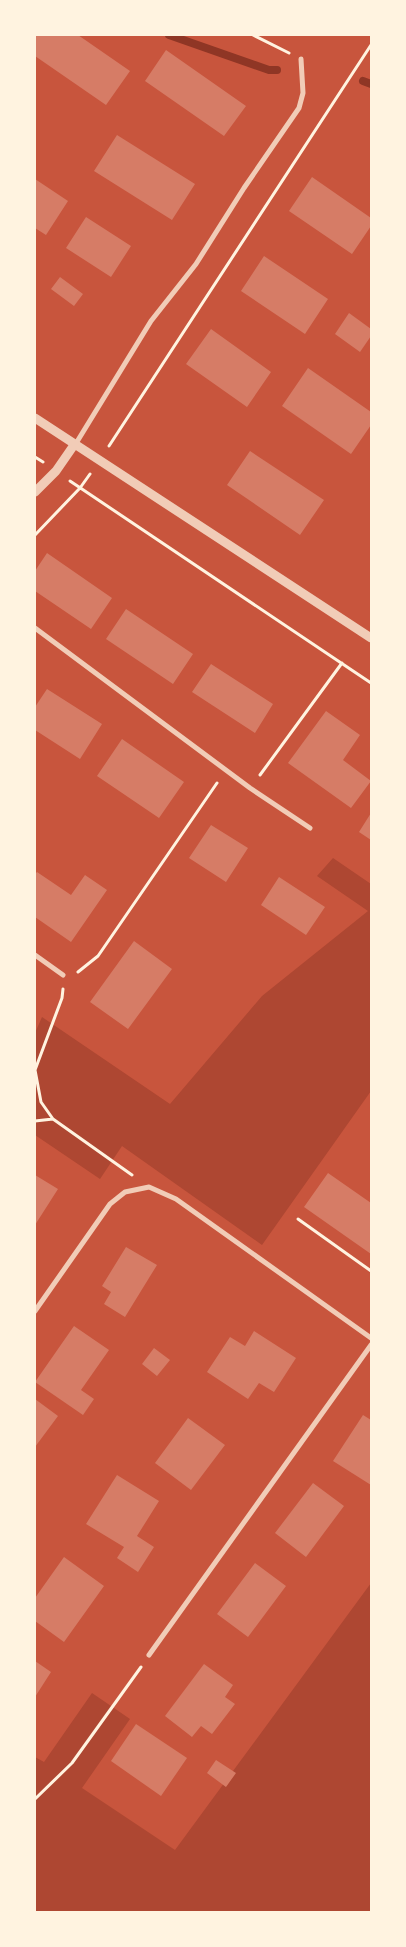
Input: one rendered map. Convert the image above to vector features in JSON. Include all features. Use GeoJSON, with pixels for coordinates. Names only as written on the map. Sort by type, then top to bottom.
{"type":"FeatureCollection","features":[{"type":"Feature","properties":{"kind":"street"},"geometry":{"type":"LineString","coordinates":[[35,492],[56,471],[74,445],[151,321],[196,264],[298,108],[304,93],[301,58]]}},
{"type":"Feature","properties":{"kind":"street"},"geometry":{"type":"LineString","coordinates":[[35,418],[371,638]]}},
{"type":"Feature","properties":{"kind":"street"},"geometry":{"type":"LineString","coordinates":[[35,628],[250,788],[310,828]]}},
{"type":"Feature","properties":{"kind":"street"},"geometry":{"type":"LineString","coordinates":[[35,955],[63,976]]}},
{"type":"Feature","properties":{"kind":"street"},"geometry":{"type":"LineString","coordinates":[[35,1312],[110,1204],[125,1192],[149,1187],[176,1199],[371,1338]]}},
{"type":"Feature","properties":{"kind":"street"},"geometry":{"type":"LineString","coordinates":[[149,1655],[371,1345]]}},
{"type":"Feature","properties":{"kind":"path"},"geometry":{"type":"LineString","coordinates":[[253,35],[301,58]]}},
{"type":"Feature","properties":{"kind":"path"},"geometry":{"type":"LineString","coordinates":[[35,535],[80,488],[99,461],[371,45]]}},
{"type":"Feature","properties":{"kind":"path"},"geometry":{"type":"LineString","coordinates":[[35,457],[371,683]]}},
{"type":"Feature","properties":{"kind":"path"},"geometry":{"type":"LineString","coordinates":[[250,788],[342,664]]}},
{"type":"Feature","properties":{"kind":"path"},"geometry":{"type":"LineString","coordinates":[[149,1187],[53,1119],[41,1102],[36,1070],[62,998],[63,976],[80,972],[98,956],[226,770]]}},
{"type":"Feature","properties":{"kind":"path"},"geometry":{"type":"LineString","coordinates":[[35,1121],[53,1119]]}},
{"type":"Feature","properties":{"kind":"path"},"geometry":{"type":"LineString","coordinates":[[298,1219],[371,1271]]}},
{"type":"Feature","properties":{"kind":"path"},"geometry":{"type":"LineString","coordinates":[[35,1799],[72,1763],[149,1655]]}},
{"type":"Feature","properties":{"kind":"shaded area"},"geometry":{"type":"Polygon","coordinates":[[[333,858],[371,884],[371,1091],[262,1245],[122,1146],[100,1179],[35,1135],[35,1033],[42,1017],[170,1104],[262,996],[368,911],[317,876],[333,858]]]}},
{"type":"Feature","properties":{"kind":"shaded area"},"geometry":{"type":"Polygon","coordinates":[[[371,1583],[371,1912],[35,1912],[35,1757],[44,1762],[92,1693],[130,1719],[82,1788],[175,1850],[371,1583]]]}},
{"type":"Feature","properties":{"kind":"building"},"geometry":{"type":"Polygon","coordinates":[[[35,35],[78,35],[130,71],[106,105],[35,56],[35,35]]]}},
{"type":"Feature","properties":{"kind":"building"},"geometry":{"type":"Polygon","coordinates":[[[166,50],[246,106],[224,136],[145,81],[166,50]]]}},
{"type":"Feature","properties":{"kind":"building"},"geometry":{"type":"Polygon","coordinates":[[[117,135],[195,184],[172,220],[94,171],[117,135]]]}},
{"type":"Feature","properties":{"kind":"building"},"geometry":{"type":"Polygon","coordinates":[[[312,177],[371,218],[371,226],[352,254],[289,211],[312,177]]]}},
{"type":"Feature","properties":{"kind":"building"},"geometry":{"type":"Polygon","coordinates":[[[35,179],[68,201],[46,235],[35,228],[35,179]]]}},
{"type":"Feature","properties":{"kind":"building"},"geometry":{"type":"Polygon","coordinates":[[[86,217],[131,246],[111,277],[66,248],[86,217]]]}},
{"type":"Feature","properties":{"kind":"building"},"geometry":{"type":"Polygon","coordinates":[[[264,256],[328,299],[305,334],[241,291],[264,256]]]}},
{"type":"Feature","properties":{"kind":"building"},"geometry":{"type":"Polygon","coordinates":[[[60,277],[83,294],[74,306],[51,289],[60,277]]]}},
{"type":"Feature","properties":{"kind":"building"},"geometry":{"type":"Polygon","coordinates":[[[349,313],[371,329],[371,336],[360,352],[335,334],[349,313]]]}},
{"type":"Feature","properties":{"kind":"building"},"geometry":{"type":"Polygon","coordinates":[[[211,329],[271,372],[247,407],[186,364],[211,329]]]}},
{"type":"Feature","properties":{"kind":"building"},"geometry":{"type":"Polygon","coordinates":[[[308,368],[371,412],[371,425],[351,454],[282,406],[308,368]]]}},
{"type":"Feature","properties":{"kind":"building"},"geometry":{"type":"Polygon","coordinates":[[[250,451],[324,500],[300,535],[227,485],[250,451]]]}},
{"type":"Feature","properties":{"kind":"building"},"geometry":{"type":"Polygon","coordinates":[[[47,553],[112,598],[91,629],[35,591],[35,571],[47,553]]]}},
{"type":"Feature","properties":{"kind":"building"},"geometry":{"type":"Polygon","coordinates":[[[126,609],[193,654],[173,684],[106,639],[126,609]]]}},
{"type":"Feature","properties":{"kind":"building"},"geometry":{"type":"Polygon","coordinates":[[[211,664],[273,704],[255,733],[192,692],[211,664]]]}},
{"type":"Feature","properties":{"kind":"building"},"geometry":{"type":"Polygon","coordinates":[[[47,689],[102,724],[80,759],[35,730],[35,707],[47,689]]]}},
{"type":"Feature","properties":{"kind":"building"},"geometry":{"type":"Polygon","coordinates":[[[326,711],[360,735],[343,760],[371,781],[351,808],[288,763],[326,711]]]}},
{"type":"Feature","properties":{"kind":"building"},"geometry":{"type":"Polygon","coordinates":[[[122,739],[184,782],[159,818],[97,776],[122,739]]]}},
{"type":"Feature","properties":{"kind":"building"},"geometry":{"type":"Polygon","coordinates":[[[371,813],[371,840],[359,832],[371,813]]]}},
{"type":"Feature","properties":{"kind":"building"},"geometry":{"type":"Polygon","coordinates":[[[211,825],[248,848],[226,882],[189,858],[211,825]]]}},
{"type":"Feature","properties":{"kind":"building"},"geometry":{"type":"Polygon","coordinates":[[[37,872],[71,895],[85,875],[107,890],[71,942],[35,917],[35,874],[37,872]]]}},
{"type":"Feature","properties":{"kind":"building"},"geometry":{"type":"Polygon","coordinates":[[[279,877],[325,907],[306,935],[261,905],[279,877]]]}},
{"type":"Feature","properties":{"kind":"building"},"geometry":{"type":"Polygon","coordinates":[[[134,941],[172,969],[128,1029],[90,1002],[134,941]]]}},
{"type":"Feature","properties":{"kind":"building"},"geometry":{"type":"Polygon","coordinates":[[[328,1173],[371,1203],[371,1254],[304,1207],[328,1173]]]}},
{"type":"Feature","properties":{"kind":"building"},"geometry":{"type":"Polygon","coordinates":[[[35,1175],[58,1189],[35,1225],[35,1175]]]}},
{"type":"Feature","properties":{"kind":"building"},"geometry":{"type":"Polygon","coordinates":[[[126,1247],[157,1265],[125,1317],[104,1304],[111,1292],[102,1286],[126,1247]]]}},
{"type":"Feature","properties":{"kind":"building"},"geometry":{"type":"Polygon","coordinates":[[[74,1326],[109,1350],[81,1390],[94,1399],[83,1415],[35,1382],[74,1326]]]}},
{"type":"Feature","properties":{"kind":"building"},"geometry":{"type":"Polygon","coordinates":[[[254,1331],[296,1358],[274,1392],[259,1383],[248,1399],[207,1372],[230,1337],[245,1346],[254,1331]]]}},
{"type":"Feature","properties":{"kind":"building"},"geometry":{"type":"Polygon","coordinates":[[[154,1348],[170,1360],[157,1376],[142,1364],[154,1348]]]}},
{"type":"Feature","properties":{"kind":"building"},"geometry":{"type":"Polygon","coordinates":[[[35,1399],[58,1416],[35,1447],[35,1399]]]}},
{"type":"Feature","properties":{"kind":"building"},"geometry":{"type":"Polygon","coordinates":[[[363,1415],[371,1420],[371,1485],[333,1461],[363,1415]]]}},
{"type":"Feature","properties":{"kind":"building"},"geometry":{"type":"Polygon","coordinates":[[[188,1418],[225,1445],[191,1490],[155,1463],[188,1418]]]}},
{"type":"Feature","properties":{"kind":"building"},"geometry":{"type":"Polygon","coordinates":[[[117,1475],[159,1501],[137,1536],[154,1547],[138,1572],[117,1558],[124,1547],[86,1524],[117,1475]]]}},
{"type":"Feature","properties":{"kind":"building"},"geometry":{"type":"Polygon","coordinates":[[[313,1483],[344,1506],[306,1557],[275,1533],[313,1483]]]}},
{"type":"Feature","properties":{"kind":"building"},"geometry":{"type":"Polygon","coordinates":[[[64,1557],[104,1586],[64,1642],[35,1621],[35,1598],[64,1557]]]}},
{"type":"Feature","properties":{"kind":"building"},"geometry":{"type":"Polygon","coordinates":[[[255,1563],[286,1586],[248,1637],[217,1614],[255,1563]]]}},
{"type":"Feature","properties":{"kind":"building"},"geometry":{"type":"Polygon","coordinates":[[[35,1661],[51,1672],[35,1697],[35,1661]]]}},
{"type":"Feature","properties":{"kind":"building"},"geometry":{"type":"Polygon","coordinates":[[[204,1664],[233,1685],[225,1697],[235,1704],[212,1734],[201,1726],[192,1737],[165,1716],[204,1664]]]}},
{"type":"Feature","properties":{"kind":"building"},"geometry":{"type":"Polygon","coordinates":[[[136,1724],[187,1758],[161,1796],[111,1761],[136,1724]]]}},
{"type":"Feature","properties":{"kind":"building"},"geometry":{"type":"Polygon","coordinates":[[[216,1760],[236,1773],[226,1787],[207,1773],[216,1760]]]}},
{"type":"Feature","properties":{"kind":"waterway"},"geometry":{"type":"LineString","coordinates":[[169,35],[269,70],[277,70]]}},
{"type":"Feature","properties":{"kind":"waterway"},"geometry":{"type":"LineString","coordinates":[[363,81],[371,84]]}}]}
